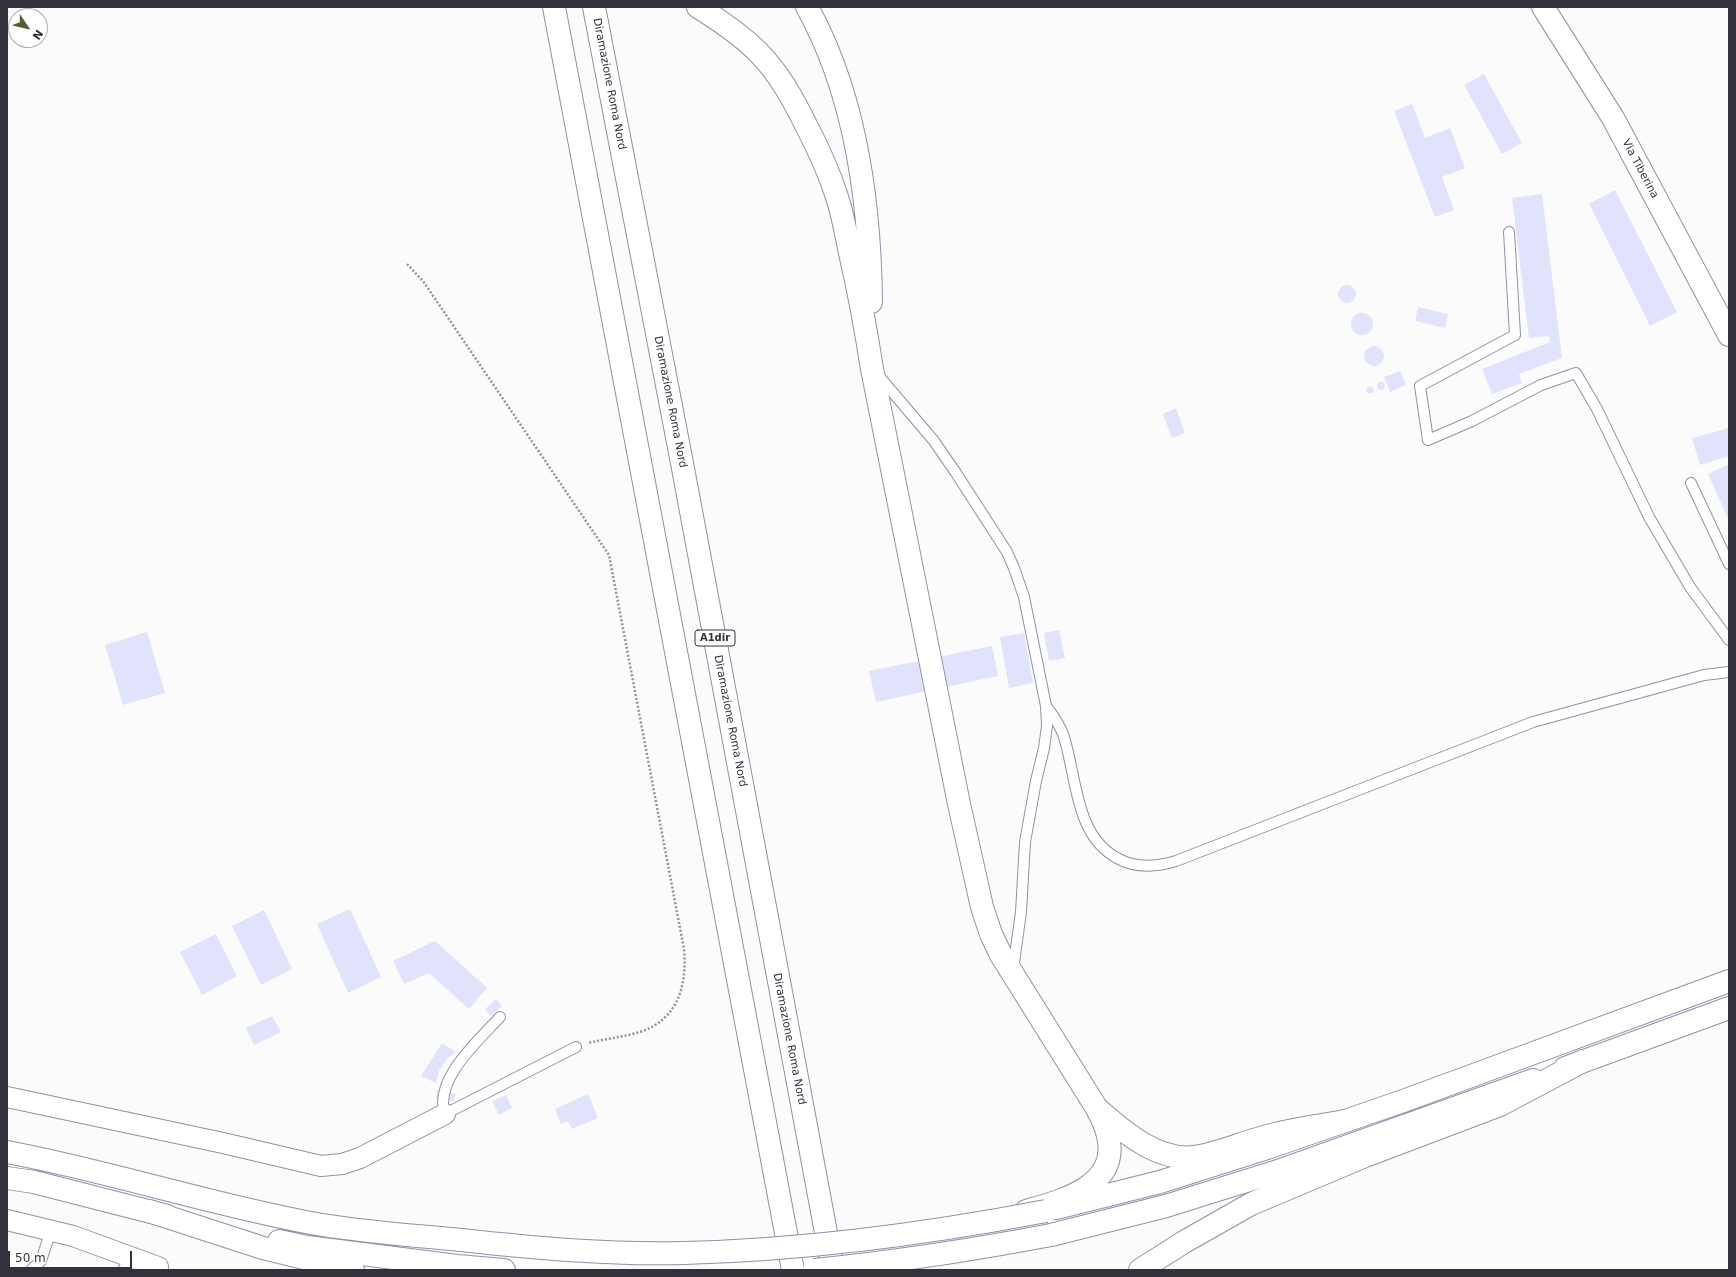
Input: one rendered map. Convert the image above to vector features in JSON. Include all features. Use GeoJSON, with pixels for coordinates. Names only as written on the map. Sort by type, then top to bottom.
{"type":"FeatureCollection","features":[{"type":"Feature","properties":{"kind":"main road"},"geometry":{"type":"LineString","coordinates":[[554,7],[793,1270]]}},
{"type":"Feature","properties":{"kind":"main road","name":"Diramazione Roma Nord"},"geometry":{"type":"LineString","coordinates":[[594,7],[682,463],[833,1270]]}},
{"type":"Feature","properties":{"kind":"main road"},"geometry":{"type":"LineString","coordinates":[[698,7],[733,30],[768,63],[791,96],[817,147],[834,188],[844,223],[861,302],[872,369],[959,804],[982,907],[992,938],[1001,955],[1096,1107],[1108,1133],[1110,1149],[1107,1163],[1100,1176],[1087,1187],[1064,1199],[984,1223]]}},
{"type":"Feature","properties":{"kind":"main road"},"geometry":{"type":"LineString","coordinates":[[807,7],[833,62],[851,126],[862,182],[868,227],[872,369]]}},
{"type":"Feature","properties":{"kind":"main road","name":"Via Tiberina"},"geometry":{"type":"LineString","coordinates":[[1543,7],[1613,118],[1729,335]]}},
{"type":"Feature","properties":{"kind":"main road"},"geometry":{"type":"LineString","coordinates":[[7,1152],[39,1158],[215,1202],[311,1223],[461,1240],[600,1252],[682,1253],[776,1249],[881,1238],[984,1223],[1046,1210],[1185,1175],[1345,1121],[1729,981]]}},
{"type":"Feature","properties":{"kind":"main road"},"geometry":{"type":"LineString","coordinates":[[814,1270],[884,1263],[966,1251],[1051,1235],[1166,1206],[1275,1172],[1415,1123],[1729,1008]]}},
{"type":"Feature","properties":{"kind":"main road"},"geometry":{"type":"LineString","coordinates":[[1140,1270],[1184,1242],[1251,1204],[1365,1156],[1500,1105],[1583,1061]]}},
{"type":"Feature","properties":{"kind":"main road"},"geometry":{"type":"LineString","coordinates":[[1096,1107],[1119,1127],[1143,1143],[1168,1154],[1184,1157],[1208,1154],[1266,1136],[1345,1121]]}},
{"type":"Feature","properties":{"kind":"main road"},"geometry":{"type":"LineString","coordinates":[[7,1178],[34,1182],[149,1211],[306,1247],[457,1266],[504,1270]]}},
{"type":"Feature","properties":{"kind":"main road"},"geometry":{"type":"LineString","coordinates":[[149,1211],[263,1248],[353,1270]]}},
{"type":"Feature","properties":{"kind":"street"},"geometry":{"type":"LineString","coordinates":[[7,1097],[223,1143],[321,1166],[342,1164],[360,1158],[445,1114]]}},
{"type":"Feature","properties":{"kind":"street"},"geometry":{"type":"LineString","coordinates":[[7,1220],[73,1236],[126,1263],[158,1267]]}},
{"type":"Feature","properties":{"kind":"lane"},"geometry":{"type":"LineString","coordinates":[[1509,232],[1515,335],[1420,386],[1428,440],[1472,421],[1541,385],[1576,372],[1600,416],[1649,517],[1690,587],[1729,640]]}},
{"type":"Feature","properties":{"kind":"lane"},"geometry":{"type":"LineString","coordinates":[[872,369],[934,441],[960,479],[1007,552],[1024,598],[1046,706],[1047,726],[1025,842],[1021,912],[1013,974]]}},
{"type":"Feature","properties":{"kind":"lane"},"geometry":{"type":"LineString","coordinates":[[1691,483],[1729,564]]}},
{"type":"Feature","properties":{"kind":"lane"},"geometry":{"type":"LineString","coordinates":[[1046,706],[1058,724],[1063,736],[1076,792],[1085,819],[1096,841],[1111,855],[1132,865],[1154,866],[1176,861],[1533,722],[1704,675],[1729,672]]}},
{"type":"Feature","properties":{"kind":"lane"},"geometry":{"type":"LineString","coordinates":[[500,1017],[457,1066],[451,1075],[443,1095],[445,1114],[576,1047]]}},
{"type":"Feature","properties":{"kind":"lane"},"geometry":{"type":"LineString","coordinates":[[31,1270],[40,1261],[50,1230]]}},
{"type":"Feature","properties":{"kind":"path"},"geometry":{"type":"LineString","coordinates":[[406,264],[423,281],[609,555],[684,949],[684,980],[678,999],[671,1010],[650,1028],[576,1047]]}},
{"type":"Feature","properties":{"kind":"building"},"geometry":{"type":"Polygon","coordinates":[[[1484,74],[1522,143],[1502,154],[1464,85],[1484,74]]]}},
{"type":"Feature","properties":{"kind":"building"},"geometry":{"type":"Polygon","coordinates":[[[1412,104],[1425,138],[1450,128],[1465,168],[1442,177],[1454,210],[1435,217],[1394,111],[1412,104]]]}},
{"type":"Feature","properties":{"kind":"building"},"geometry":{"type":"Polygon","coordinates":[[[1615,190],[1677,312],[1650,326],[1589,204],[1615,190]]]}},
{"type":"Feature","properties":{"kind":"building"},"geometry":{"type":"Polygon","coordinates":[[[1542,194],[1562,358],[1519,374],[1522,383],[1492,394],[1482,369],[1550,342],[1549,336],[1529,338],[1512,198],[1542,194]]]}},
{"type":"Feature","properties":{"kind":"building"},"geometry":{"type":"Polygon","coordinates":[[[1343,285],[1351,285],[1356,290],[1354,301],[1351,303],[1343,303],[1338,298],[1338,290],[1343,285]]]}},
{"type":"Feature","properties":{"kind":"building"},"geometry":{"type":"Polygon","coordinates":[[[1418,307],[1448,314],[1445,328],[1415,321],[1418,307]]]}},
{"type":"Feature","properties":{"kind":"building"},"geometry":{"type":"Polygon","coordinates":[[[1362,313],[1370,316],[1373,324],[1370,332],[1362,335],[1354,332],[1351,324],[1354,316],[1362,313]]]}},
{"type":"Feature","properties":{"kind":"building"},"geometry":{"type":"Polygon","coordinates":[[[1370,346],[1378,346],[1384,352],[1384,360],[1378,366],[1370,366],[1364,360],[1364,352],[1370,346]]]}},
{"type":"Feature","properties":{"kind":"building"},"geometry":{"type":"Polygon","coordinates":[[[1400,371],[1406,385],[1390,392],[1384,377],[1400,371]]]}},
{"type":"Feature","properties":{"kind":"building"},"geometry":{"type":"Polygon","coordinates":[[[1379,382],[1383,382],[1385,386],[1383,390],[1379,390],[1377,388],[1377,384],[1379,382]]]}},
{"type":"Feature","properties":{"kind":"building"},"geometry":{"type":"Polygon","coordinates":[[[1370,386],[1374,390],[1370,394],[1366,390],[1370,386]]]}},
{"type":"Feature","properties":{"kind":"building"},"geometry":{"type":"Polygon","coordinates":[[[1176,408],[1185,433],[1172,438],[1163,414],[1176,408]]]}},
{"type":"Feature","properties":{"kind":"building"},"geometry":{"type":"Polygon","coordinates":[[[1729,428],[1729,456],[1700,465],[1692,438],[1729,428]]]}},
{"type":"Feature","properties":{"kind":"building"},"geometry":{"type":"Polygon","coordinates":[[[1729,464],[1729,521],[1708,474],[1729,464]]]}},
{"type":"Feature","properties":{"kind":"building"},"geometry":{"type":"Polygon","coordinates":[[[1059,630],[1065,658],[1049,661],[1044,633],[1059,630]]]}},
{"type":"Feature","properties":{"kind":"building"},"geometry":{"type":"Polygon","coordinates":[[[147,632],[165,693],[123,705],[105,645],[147,632]]]}},
{"type":"Feature","properties":{"kind":"building"},"geometry":{"type":"Polygon","coordinates":[[[1024,633],[1033,683],[1009,688],[1000,637],[1024,633]]]}},
{"type":"Feature","properties":{"kind":"building"},"geometry":{"type":"Polygon","coordinates":[[[992,646],[998,676],[876,702],[869,671],[992,646]]]}},
{"type":"Feature","properties":{"kind":"building"},"geometry":{"type":"Polygon","coordinates":[[[350,909],[381,977],[348,993],[317,924],[350,909]]]}},
{"type":"Feature","properties":{"kind":"building"},"geometry":{"type":"Polygon","coordinates":[[[264,910],[292,969],[261,985],[232,926],[264,910]]]}},
{"type":"Feature","properties":{"kind":"building"},"geometry":{"type":"Polygon","coordinates":[[[216,934],[237,976],[202,995],[180,952],[216,934]]]}},
{"type":"Feature","properties":{"kind":"building"},"geometry":{"type":"Polygon","coordinates":[[[435,941],[487,988],[469,1009],[429,973],[404,984],[393,961],[435,941]]]}},
{"type":"Feature","properties":{"kind":"building"},"geometry":{"type":"Polygon","coordinates":[[[496,999],[502,1006],[491,1016],[485,1009],[496,999]]]}},
{"type":"Feature","properties":{"kind":"building"},"geometry":{"type":"Polygon","coordinates":[[[272,1016],[281,1032],[254,1045],[246,1028],[272,1016]]]}},
{"type":"Feature","properties":{"kind":"building"},"geometry":{"type":"Polygon","coordinates":[[[442,1043],[456,1052],[447,1059],[439,1071],[436,1083],[421,1076],[442,1043]]]}},
{"type":"Feature","properties":{"kind":"building"},"geometry":{"type":"Polygon","coordinates":[[[437,1090],[456,1094],[454,1101],[436,1098],[437,1090]]]}},
{"type":"Feature","properties":{"kind":"building"},"geometry":{"type":"Polygon","coordinates":[[[588,1094],[598,1118],[572,1129],[568,1121],[561,1124],[555,1109],[588,1094]]]}},
{"type":"Feature","properties":{"kind":"building"},"geometry":{"type":"Polygon","coordinates":[[[506,1095],[512,1108],[499,1115],[492,1101],[506,1095]]]}}]}
